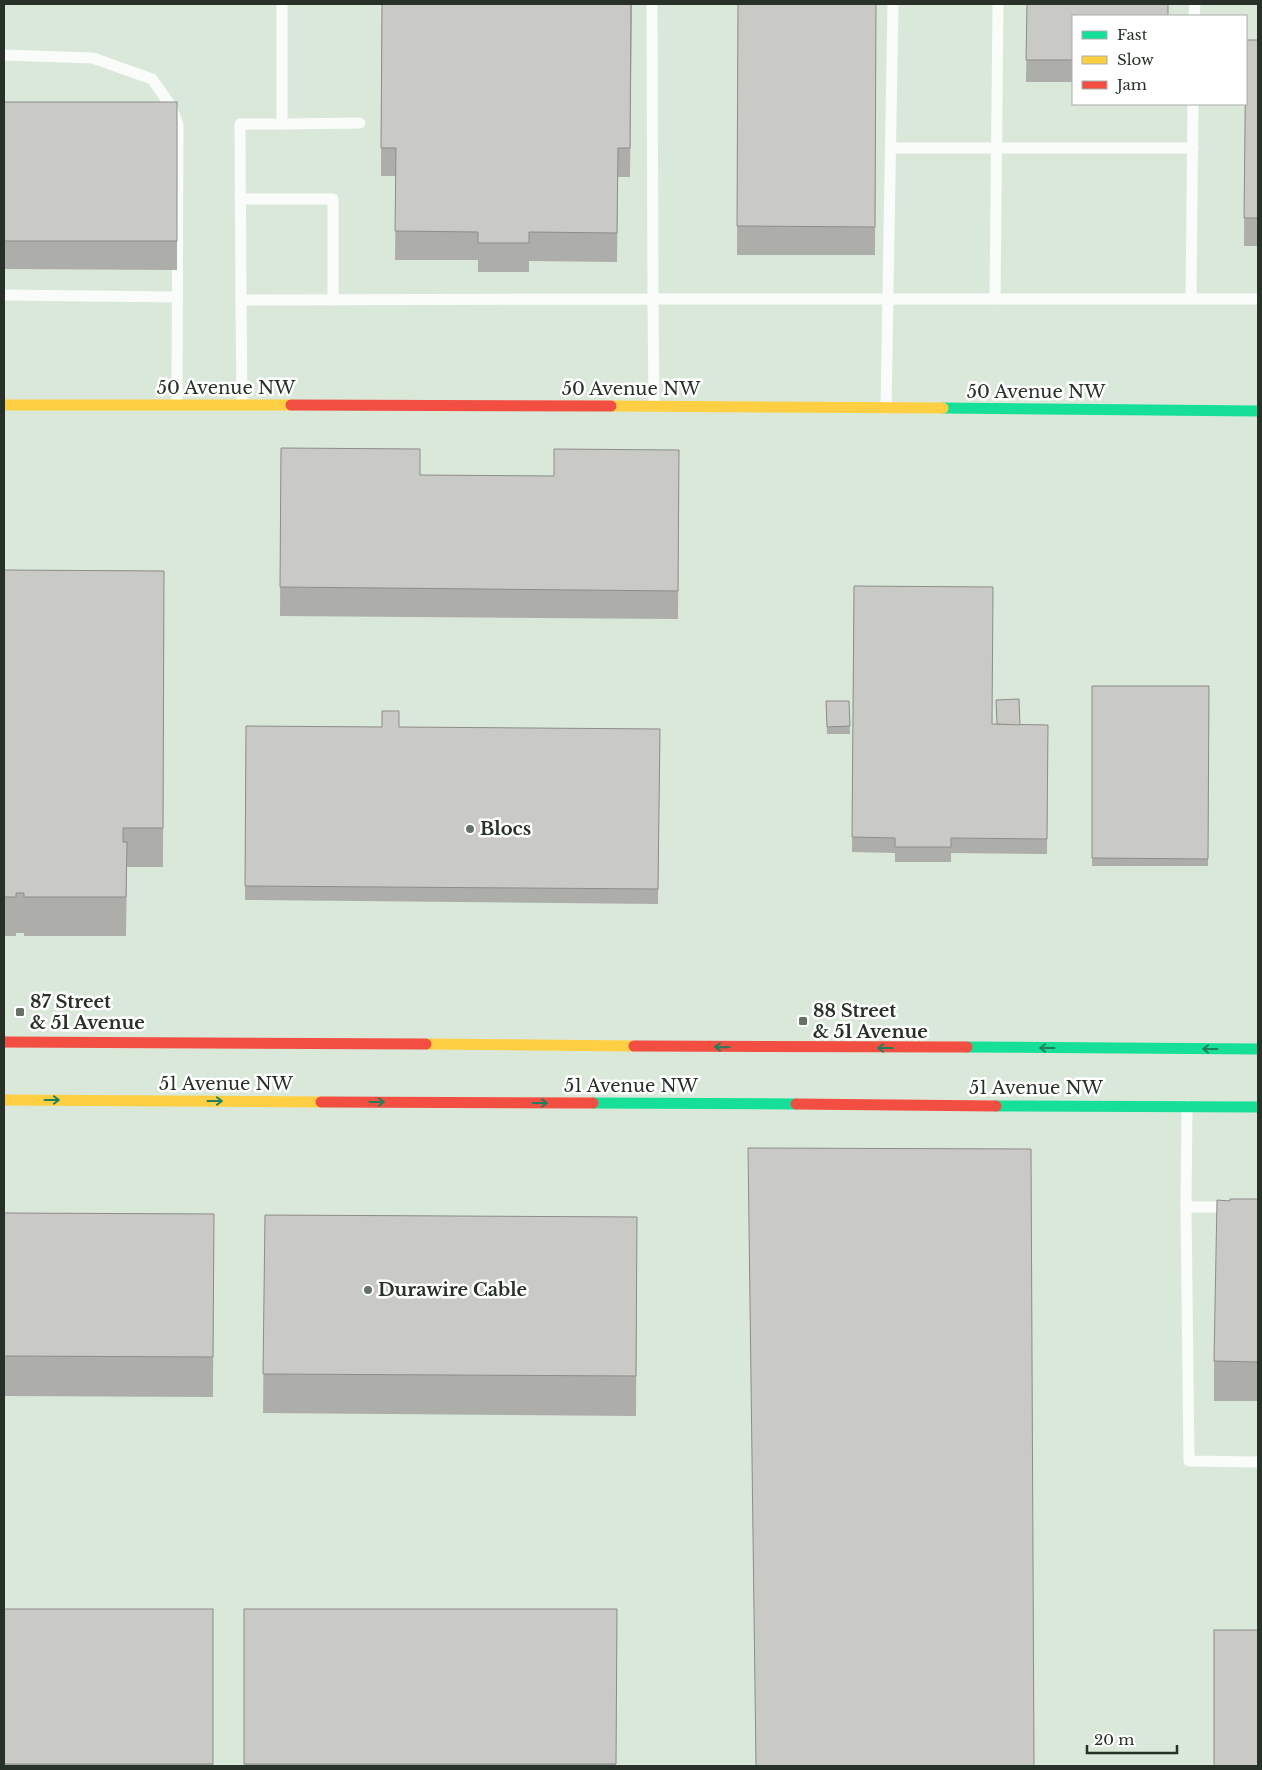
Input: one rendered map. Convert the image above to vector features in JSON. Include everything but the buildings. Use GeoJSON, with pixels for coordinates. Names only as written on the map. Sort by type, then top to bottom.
{"type":"FeatureCollection","features":[{"type":"Feature","properties":{"kind":"main road","name":"50 Avenue NW"},"geometry":{"type":"LineString","coordinates":[[4,405],[654,406],[1258,411]]}},
{"type":"Feature","properties":{"kind":"main road"},"geometry":{"type":"LineString","coordinates":[[4,1042],[1258,1049]]}},
{"type":"Feature","properties":{"kind":"main road","name":"51 Avenue NW"},"geometry":{"type":"LineString","coordinates":[[4,1100],[1258,1107]]}},
{"type":"Feature","properties":{"kind":"lane"},"geometry":{"type":"LineString","coordinates":[[282,4],[282,124]]}},
{"type":"Feature","properties":{"kind":"lane"},"geometry":{"type":"LineString","coordinates":[[886,408],[894,4]]}},
{"type":"Feature","properties":{"kind":"lane"},"geometry":{"type":"LineString","coordinates":[[995,299],[998,4]]}},
{"type":"Feature","properties":{"kind":"lane"},"geometry":{"type":"LineString","coordinates":[[653,8],[654,406]]}},
{"type":"Feature","properties":{"kind":"lane"},"geometry":{"type":"LineString","coordinates":[[4,55],[93,58],[152,79],[172,106],[178,125],[177,405]]}},
{"type":"Feature","properties":{"kind":"lane"},"geometry":{"type":"LineString","coordinates":[[1191,299],[1193,105]]}},
{"type":"Feature","properties":{"kind":"lane"},"geometry":{"type":"LineString","coordinates":[[242,405],[240,124],[360,123]]}},
{"type":"Feature","properties":{"kind":"lane"},"geometry":{"type":"LineString","coordinates":[[891,148],[1193,148]]}},
{"type":"Feature","properties":{"kind":"lane"},"geometry":{"type":"LineString","coordinates":[[240,199],[333,199],[333,300]]}},
{"type":"Feature","properties":{"kind":"lane"},"geometry":{"type":"LineString","coordinates":[[4,296],[178,297]]}},
{"type":"Feature","properties":{"kind":"lane"},"geometry":{"type":"LineString","coordinates":[[241,300],[1258,299]]}},
{"type":"Feature","properties":{"kind":"lane"},"geometry":{"type":"LineString","coordinates":[[1187,1106],[1186,1207],[1189,1461],[1258,1462]]}},
{"type":"Feature","properties":{"kind":"lane"},"geometry":{"type":"LineString","coordinates":[[1186,1207],[1258,1207]]}},
{"type":"Feature","properties":{"kind":"traffic: fast"},"geometry":{"type":"LineString","coordinates":[[943,408],[1258,411]]}},
{"type":"Feature","properties":{"kind":"traffic: fast"},"geometry":{"type":"LineString","coordinates":[[967,1047],[1258,1049]]}},
{"type":"Feature","properties":{"kind":"traffic: fast"},"geometry":{"type":"LineString","coordinates":[[593,1103],[796,1104]]}},
{"type":"Feature","properties":{"kind":"traffic: fast"},"geometry":{"type":"LineString","coordinates":[[996,1106],[1258,1107]]}},
{"type":"Feature","properties":{"kind":"traffic: slow"},"geometry":{"type":"LineString","coordinates":[[4,405],[291,405]]}},
{"type":"Feature","properties":{"kind":"traffic: slow"},"geometry":{"type":"LineString","coordinates":[[611,406],[943,408]]}},
{"type":"Feature","properties":{"kind":"traffic: slow"},"geometry":{"type":"LineString","coordinates":[[426,1044],[634,1046]]}},
{"type":"Feature","properties":{"kind":"traffic: slow"},"geometry":{"type":"LineString","coordinates":[[4,1100],[321,1102]]}},
{"type":"Feature","properties":{"kind":"traffic: jam"},"geometry":{"type":"LineString","coordinates":[[291,405],[611,406]]}},
{"type":"Feature","properties":{"kind":"traffic: jam"},"geometry":{"type":"LineString","coordinates":[[4,1042],[426,1044]]}},
{"type":"Feature","properties":{"kind":"traffic: jam"},"geometry":{"type":"LineString","coordinates":[[634,1046],[967,1047]]}},
{"type":"Feature","properties":{"kind":"traffic: jam"},"geometry":{"type":"LineString","coordinates":[[321,1102],[593,1103]]}},
{"type":"Feature","properties":{"kind":"traffic: jam"},"geometry":{"type":"LineString","coordinates":[[796,1104],[996,1106]]}},
{"type":"Feature","properties":{"kind":"place","name":"Blocs"},"geometry":{"type":"Point","coordinates":[470,829]}},
{"type":"Feature","properties":{"kind":"place","name":"87 Street & 51 Avenue"},"geometry":{"type":"Point","coordinates":[20,1012]}},
{"type":"Feature","properties":{"kind":"place","name":"88 Street & 51 Avenue"},"geometry":{"type":"Point","coordinates":[803,1021]}},
{"type":"Feature","properties":{"kind":"place","name":"Durawire Cable"},"geometry":{"type":"Point","coordinates":[368,1290]}}]}
